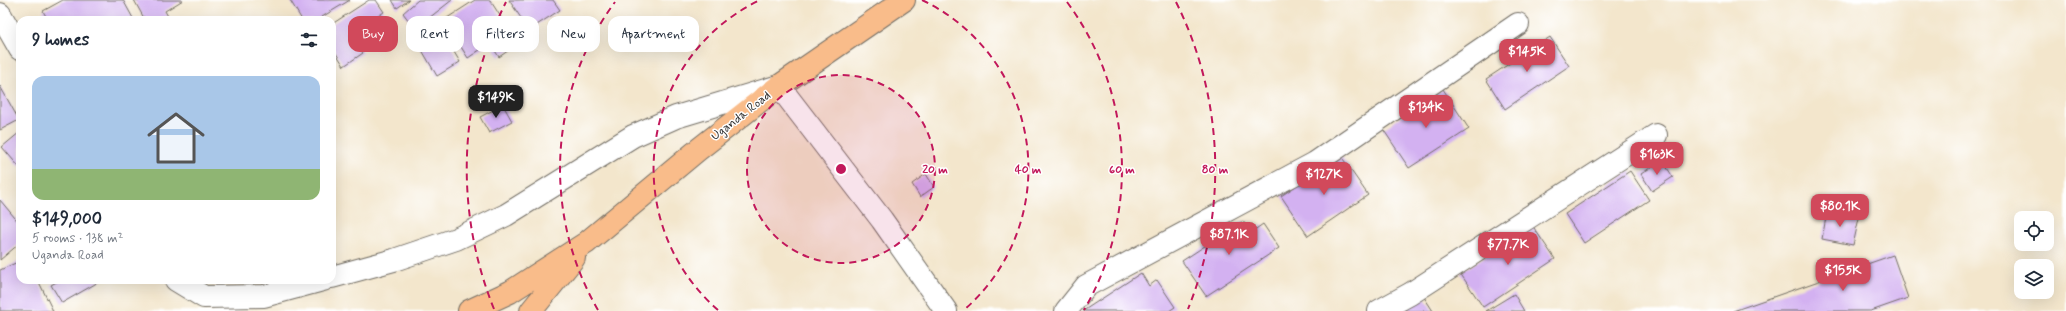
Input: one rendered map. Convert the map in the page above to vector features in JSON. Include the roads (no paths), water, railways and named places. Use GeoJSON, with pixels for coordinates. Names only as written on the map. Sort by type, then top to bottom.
{"type":"FeatureCollection","features":[{"type":"Feature","properties":{"kind":"main road","name":"Uganda Road"},"geometry":{"type":"LineString","coordinates":[[469,311],[510,292],[586,243],[699,148],[779,86],[904,0]]}},
{"type":"Feature","properties":{"kind":"main road","name":"Uganda Road"},"geometry":{"type":"LineString","coordinates":[[531,311],[586,243]]}},
{"type":"Feature","properties":{"kind":"street"},"geometry":{"type":"LineString","coordinates":[[0,14],[16,42]]}},
{"type":"Feature","properties":{"kind":"street"},"geometry":{"type":"LineString","coordinates":[[1066,311],[1086,286],[1315,163],[1518,24]]}},
{"type":"Feature","properties":{"kind":"street"},"geometry":{"type":"LineString","coordinates":[[336,276],[394,260],[456,239],[506,215],[632,136],[676,117],[779,86],[882,220],[946,311]]}},
{"type":"Feature","properties":{"kind":"street"},"geometry":{"type":"LineString","coordinates":[[1379,311],[1410,294],[1656,135]]}},
{"type":"Feature","properties":{"kind":"street"},"geometry":{"type":"LineString","coordinates":[[183,284],[204,297],[264,296],[308,284]]}}]}
